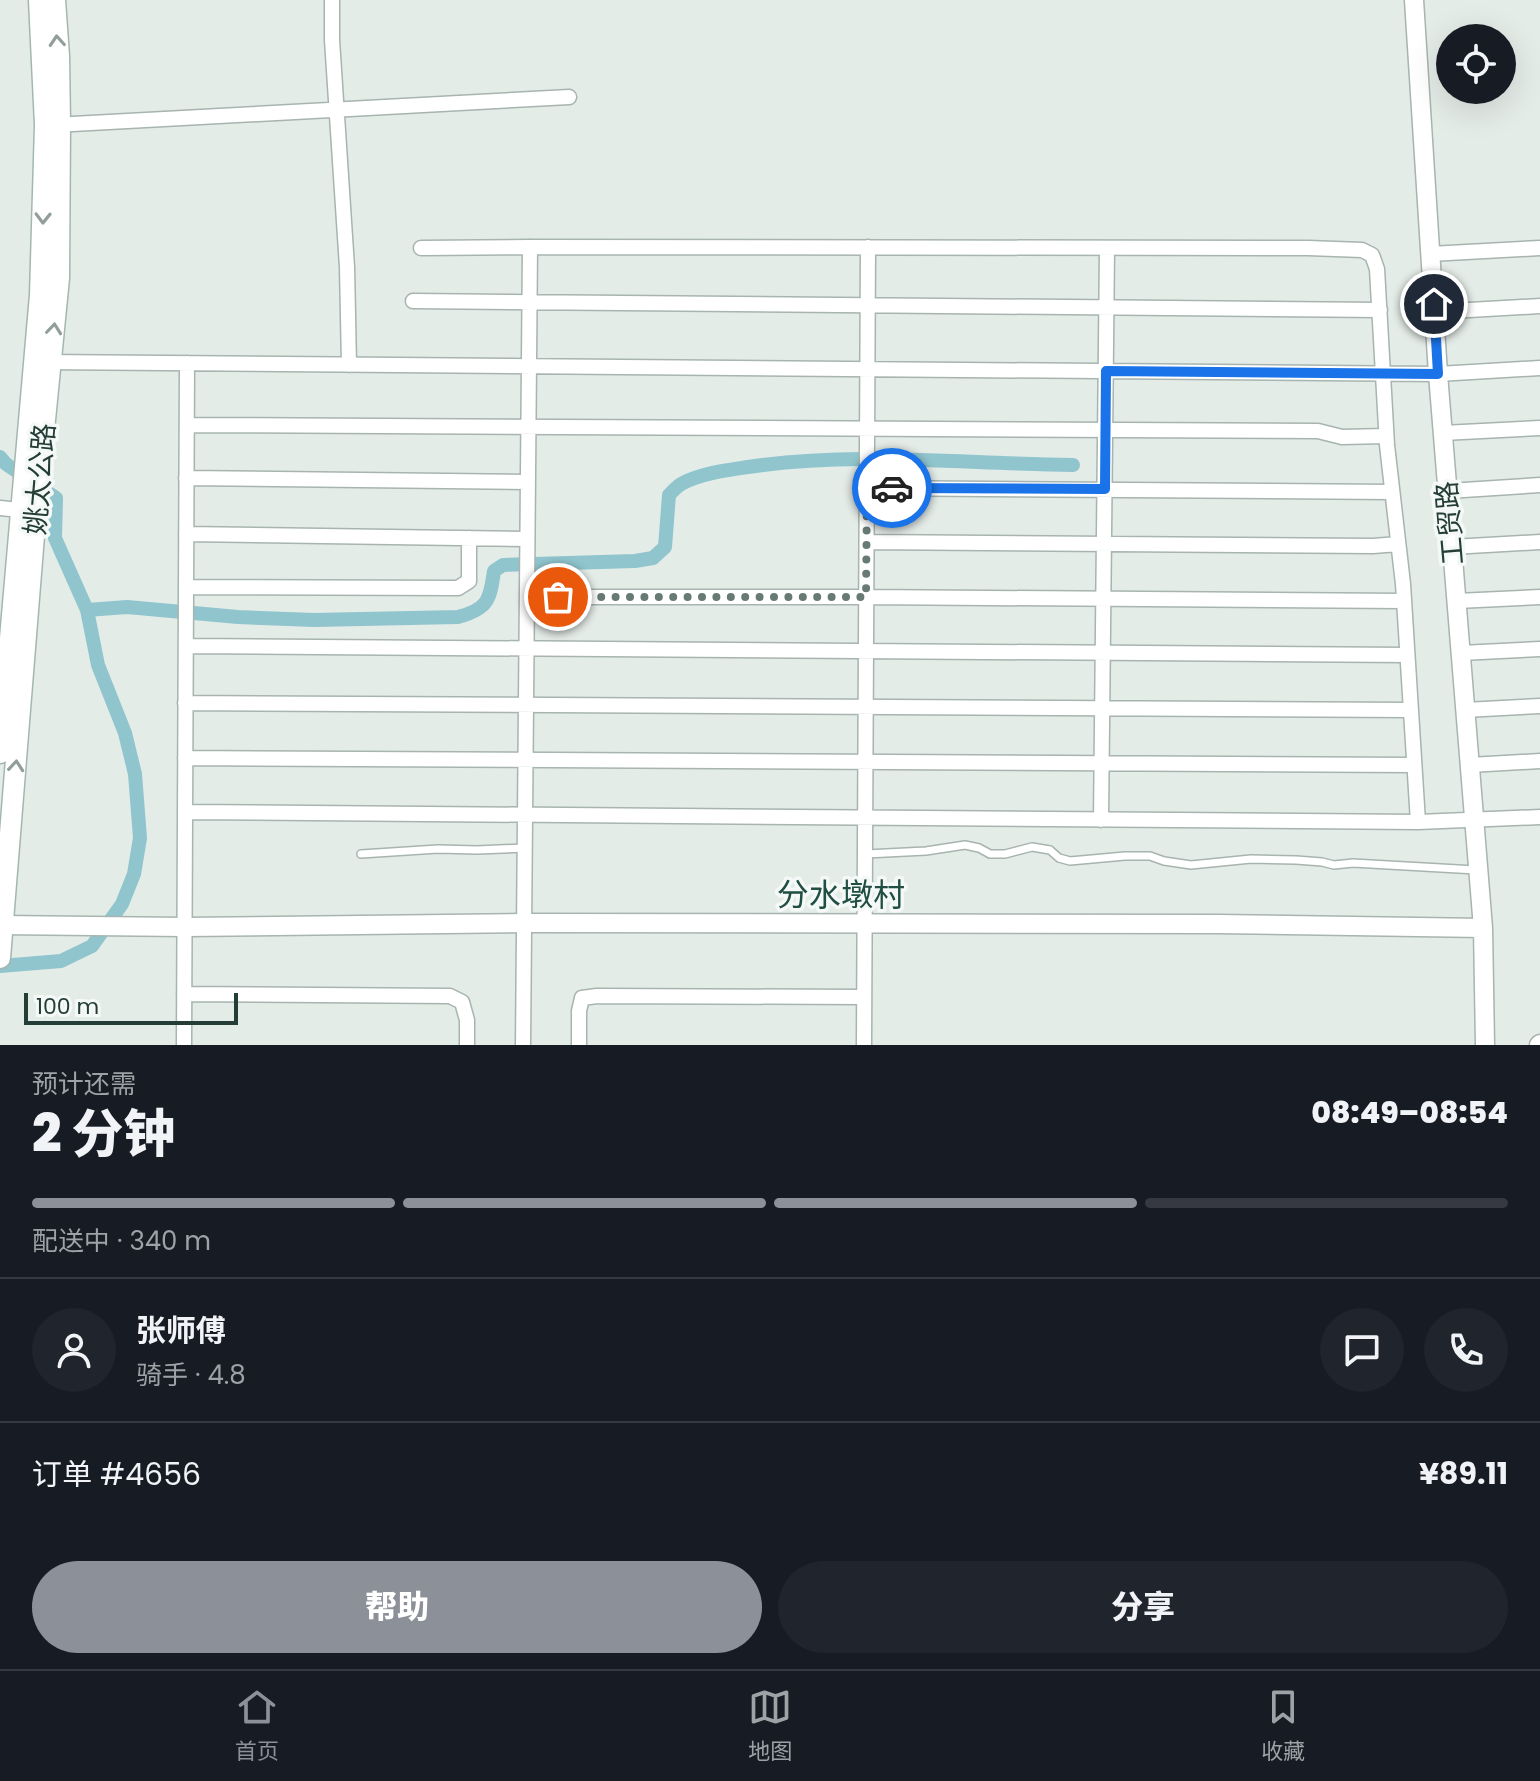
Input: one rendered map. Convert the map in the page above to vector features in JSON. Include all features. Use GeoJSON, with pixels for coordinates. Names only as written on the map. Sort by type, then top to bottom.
{"type":"FeatureCollection","features":[{"type":"Feature","properties":{"kind":"main road","name":"姚太公路"},"geometry":{"type":"LineString","coordinates":[[39,0],[52,125]]}},
{"type":"Feature","properties":{"kind":"main road","name":"姚太公路"},"geometry":{"type":"LineString","coordinates":[[19,510],[41,462],[42,255],[59,56],[55,0]]}},
{"type":"Feature","properties":{"kind":"main road","name":"姚太公路"},"geometry":{"type":"LineString","coordinates":[[0,957],[5,738],[19,510],[26,445],[42,362]]}},
{"type":"Feature","properties":{"kind":"street"},"geometry":{"type":"LineString","coordinates":[[332,0],[347,267],[349,365]]}},
{"type":"Feature","properties":{"kind":"street","name":"工贸路"},"geometry":{"type":"LineString","coordinates":[[1414,0],[1438,374],[1483,928],[1485,1045]]}},
{"type":"Feature","properties":{"kind":"street"},"geometry":{"type":"LineString","coordinates":[[52,125],[569,97]]}},
{"type":"Feature","properties":{"kind":"street"},"geometry":{"type":"LineString","coordinates":[[523,1045],[530,247]]}},
{"type":"Feature","properties":{"kind":"street"},"geometry":{"type":"LineString","coordinates":[[864,1045],[868,247]]}},
{"type":"Feature","properties":{"kind":"street"},"geometry":{"type":"LineString","coordinates":[[421,248],[1362,250],[1372,255],[1377,269],[1386,436],[1404,601],[1418,822]]}},
{"type":"Feature","properties":{"kind":"street"},"geometry":{"type":"LineString","coordinates":[[1430,254],[1540,248]]}},
{"type":"Feature","properties":{"kind":"street"},"geometry":{"type":"LineString","coordinates":[[1101,820],[1107,249]]}},
{"type":"Feature","properties":{"kind":"street"},"geometry":{"type":"LineString","coordinates":[[413,301],[1380,310]]}},
{"type":"Feature","properties":{"kind":"street"},"geometry":{"type":"LineString","coordinates":[[1434,312],[1540,306]]}},
{"type":"Feature","properties":{"kind":"street"},"geometry":{"type":"LineString","coordinates":[[42,362],[1438,374],[1540,368]]}},
{"type":"Feature","properties":{"kind":"street"},"geometry":{"type":"LineString","coordinates":[[184,1045],[187,363]]}},
{"type":"Feature","properties":{"kind":"street"},"geometry":{"type":"LineString","coordinates":[[187,425],[529,427],[867,436],[1105,430],[1318,431],[1342,437],[1386,436]]}},
{"type":"Feature","properties":{"kind":"street"},"geometry":{"type":"LineString","coordinates":[[1443,433],[1540,428]]}},
{"type":"Feature","properties":{"kind":"street"},"geometry":{"type":"LineString","coordinates":[[186,478],[528,482]]}},
{"type":"Feature","properties":{"kind":"street"},"geometry":{"type":"LineString","coordinates":[[867,483],[1392,492]]}},
{"type":"Feature","properties":{"kind":"street"},"geometry":{"type":"LineString","coordinates":[[1448,491],[1540,485]]}},
{"type":"Feature","properties":{"kind":"street"},"geometry":{"type":"LineString","coordinates":[[186,534],[469,538],[527,543]]}},
{"type":"Feature","properties":{"kind":"street"},"geometry":{"type":"LineString","coordinates":[[186,594],[458,588],[469,581],[469,538]]}},
{"type":"Feature","properties":{"kind":"street"},"geometry":{"type":"LineString","coordinates":[[867,542],[1398,544]]}},
{"type":"Feature","properties":{"kind":"street"},"geometry":{"type":"LineString","coordinates":[[1452,547],[1540,542]]}},
{"type":"Feature","properties":{"kind":"street"},"geometry":{"type":"LineString","coordinates":[[527,597],[1404,601]]}},
{"type":"Feature","properties":{"kind":"street"},"geometry":{"type":"LineString","coordinates":[[1457,601],[1540,597]]}},
{"type":"Feature","properties":{"kind":"street"},"geometry":{"type":"LineString","coordinates":[[186,646],[1407,655]]}},
{"type":"Feature","properties":{"kind":"street"},"geometry":{"type":"LineString","coordinates":[[1461,653],[1540,649]]}},
{"type":"Feature","properties":{"kind":"street"},"geometry":{"type":"LineString","coordinates":[[185,703],[1411,710]]}},
{"type":"Feature","properties":{"kind":"street"},"geometry":{"type":"LineString","coordinates":[[1465,710],[1540,706]]}},
{"type":"Feature","properties":{"kind":"street"},"geometry":{"type":"LineString","coordinates":[[185,758],[1414,765]]}},
{"type":"Feature","properties":{"kind":"street"},"geometry":{"type":"LineString","coordinates":[[1470,765],[1540,761]]}},
{"type":"Feature","properties":{"kind":"street"},"geometry":{"type":"LineString","coordinates":[[185,812],[1418,822],[1540,817]]}},
{"type":"Feature","properties":{"kind":"street"},"geometry":{"type":"LineString","coordinates":[[2,925],[185,927],[865,923],[1483,928]]}},
{"type":"Feature","properties":{"kind":"street"},"geometry":{"type":"LineString","coordinates":[[184,994],[450,996],[462,1002],[467,1020],[467,1045]]}},
{"type":"Feature","properties":{"kind":"street"},"geometry":{"type":"LineString","coordinates":[[579,1045],[582,998],[864,997]]}},
{"type":"Feature","properties":{"kind":"lane"},"geometry":{"type":"LineString","coordinates":[[865,854],[926,851],[965,845],[990,854],[1005,854],[1032,847],[1050,850],[1059,858],[1070,861],[1150,856],[1191,865],[1281,859],[1334,865],[1353,863],[1478,870]]}},
{"type":"Feature","properties":{"kind":"lane"},"geometry":{"type":"LineString","coordinates":[[361,854],[525,848]]}},
{"type":"Feature","properties":{"kind":"waterway"},"geometry":{"type":"LineString","coordinates":[[0,457],[56,498],[55,538],[87,610],[98,665],[125,733],[135,774],[140,838],[134,874],[122,904],[92,946],[61,961],[0,966]]}},
{"type":"Feature","properties":{"kind":"waterway"},"geometry":{"type":"LineString","coordinates":[[87,610],[127,607],[314,620],[458,617],[482,607],[489,596],[494,571],[503,565],[653,558],[665,547],[669,495],[681,484],[707,474],[789,462],[829,460],[1073,465]]}},
{"type":"Feature","properties":{"kind":"way so far"},"geometry":{"type":"LineString","coordinates":[[558,597],[866,597],[867,488],[892,488]]}},
{"type":"Feature","properties":{"kind":"district","name":"分水墩村"},"geometry":{"type":"Point","coordinates":[841,894]}},
{"type":"Feature","properties":{"kind":"route"},"geometry":{"type":"LineString","coordinates":[[892,488],[1105,489],[1106,371],[1438,374],[1434,304]]}}]}
